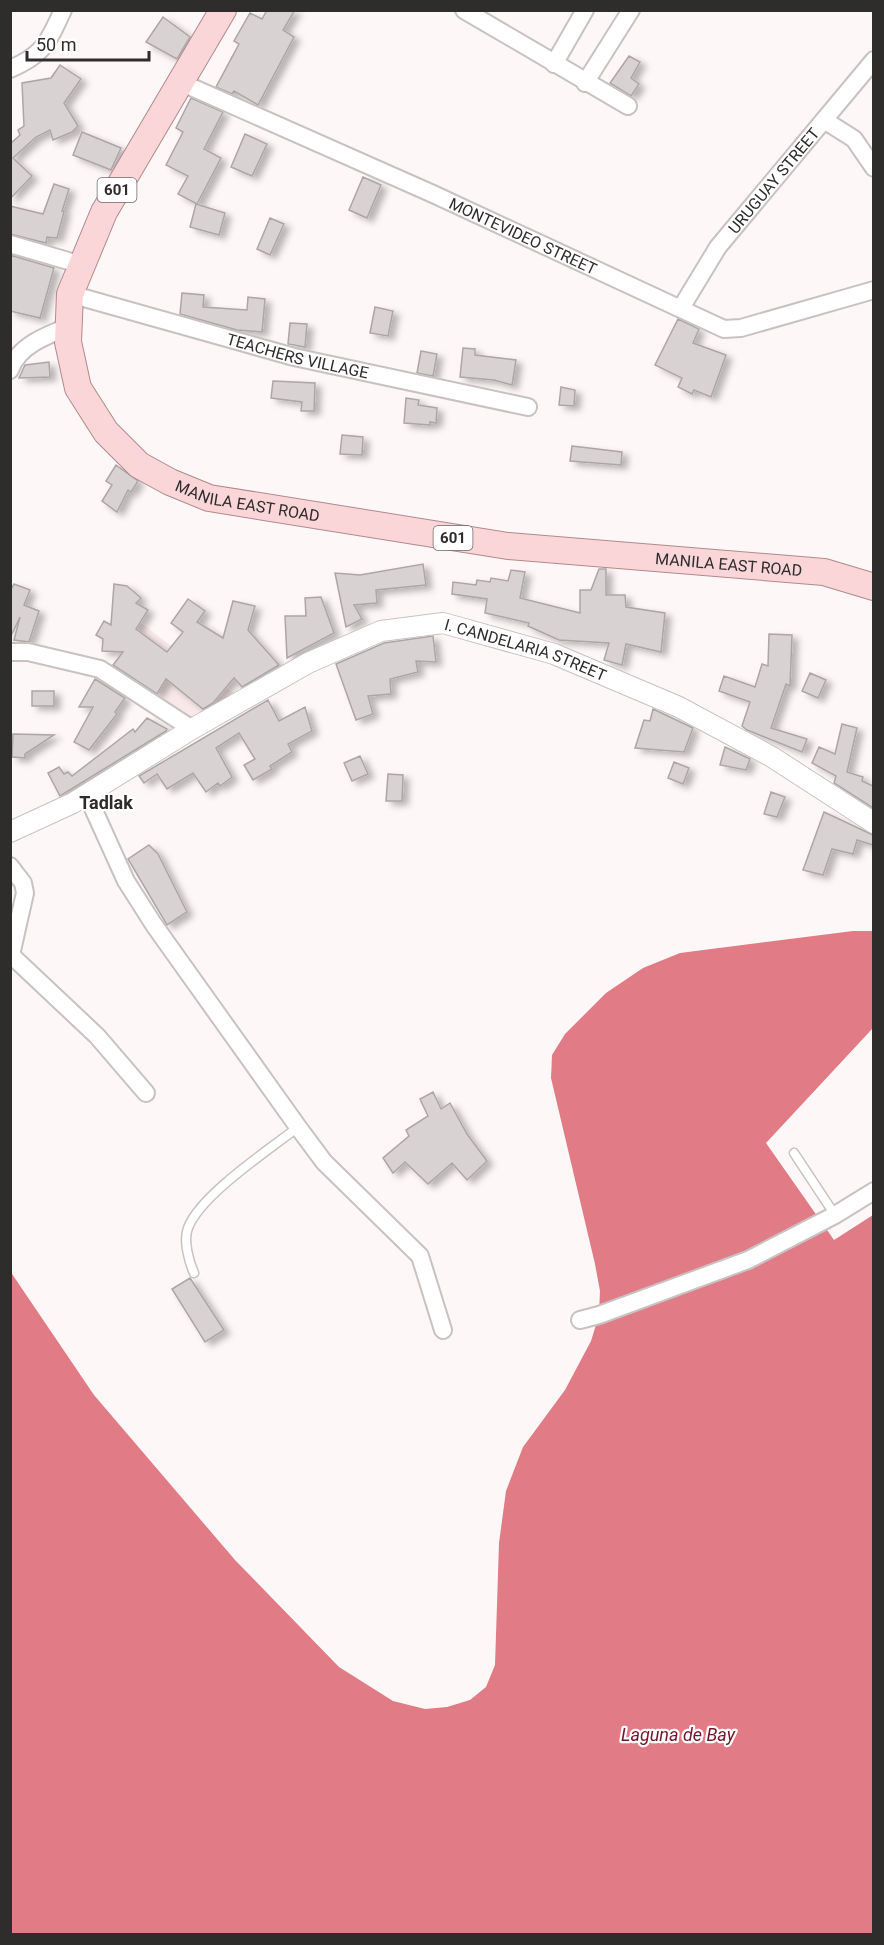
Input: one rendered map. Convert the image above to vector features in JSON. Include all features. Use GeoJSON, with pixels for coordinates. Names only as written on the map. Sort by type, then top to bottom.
{"type":"FeatureCollection","features":[{"type":"Feature","properties":{"kind":"main road","name":"MANILA EAST ROAD"},"geometry":{"type":"LineString","coordinates":[[223,10],[104,212],[70,294],[68,342],[78,388],[106,432],[139,465],[170,482],[209,498],[508,546],[825,572],[873,587]]}},
{"type":"Feature","properties":{"kind":"street"},"geometry":{"type":"LineString","coordinates":[[10,69],[29,61],[46,47],[63,10]]}},
{"type":"Feature","properties":{"kind":"street"},"geometry":{"type":"LineString","coordinates":[[464,10],[585,83],[628,106]]}},
{"type":"Feature","properties":{"kind":"street"},"geometry":{"type":"LineString","coordinates":[[554,64],[585,10]]}},
{"type":"Feature","properties":{"kind":"street"},"geometry":{"type":"LineString","coordinates":[[585,83],[632,10]]}},
{"type":"Feature","properties":{"kind":"street","name":"URUGUAY STREET"},"geometry":{"type":"LineString","coordinates":[[681,308],[718,247],[873,60]]}},
{"type":"Feature","properties":{"kind":"street","name":"MONTEVIDEO STREET"},"geometry":{"type":"LineString","coordinates":[[180,82],[724,329],[741,328],[873,290]]}},
{"type":"Feature","properties":{"kind":"street"},"geometry":{"type":"LineString","coordinates":[[825,120],[854,139],[873,168]]}},
{"type":"Feature","properties":{"kind":"street"},"geometry":{"type":"LineString","coordinates":[[10,244],[82,265]]}},
{"type":"Feature","properties":{"kind":"street","name":"TEACHERS VILLAGE"},"geometry":{"type":"LineString","coordinates":[[70,294],[294,357],[528,407]]}},
{"type":"Feature","properties":{"kind":"street"},"geometry":{"type":"LineString","coordinates":[[10,370],[13,360],[39,339],[68,327]]}},
{"type":"Feature","properties":{"kind":"street","name":"I. CANDELARIA STREET"},"geometry":{"type":"LineString","coordinates":[[10,832],[87,795],[192,729],[308,663],[381,631],[443,623],[554,654],[679,706],[772,757],[873,823]]}},
{"type":"Feature","properties":{"kind":"street"},"geometry":{"type":"LineString","coordinates":[[10,652],[28,652],[100,669],[192,729]]}},
{"type":"Feature","properties":{"kind":"street"},"geometry":{"type":"LineString","coordinates":[[87,795],[126,881],[154,925],[298,1127],[324,1162],[420,1256],[443,1329]]}},
{"type":"Feature","properties":{"kind":"street"},"geometry":{"type":"LineString","coordinates":[[10,866],[23,883],[24,893],[11,955],[97,1036],[146,1093]]}},
{"type":"Feature","properties":{"kind":"street"},"geometry":{"type":"LineString","coordinates":[[580,1320],[747,1260],[835,1215],[873,1191]]}},
{"type":"Feature","properties":{"kind":"lane"},"geometry":{"type":"LineString","coordinates":[[194,1273],[189,1262],[187,1229],[204,1202],[298,1127]]}},
{"type":"Feature","properties":{"kind":"lane"},"geometry":{"type":"LineString","coordinates":[[794,1153],[835,1215]]}},
{"type":"Feature","properties":{"kind":"shaded area"},"geometry":{"type":"Polygon","coordinates":[[[141,623],[240,698],[188,723],[108,671],[141,623]]]}},
{"type":"Feature","properties":{"kind":"water","name":"Laguna de Bay"},"geometry":{"type":"Polygon","coordinates":[[[853,931],[873,931],[873,1028],[766,1143],[834,1240],[873,1215],[873,1934],[11,1934],[10,1271],[94,1395],[235,1560],[339,1667],[393,1701],[425,1709],[447,1707],[470,1700],[486,1687],[495,1665],[499,1543],[506,1491],[523,1447],[565,1390],[591,1341],[599,1315],[600,1291],[551,1078],[552,1055],[565,1034],[606,993],[643,968],[680,953],[853,931]]]}},
{"type":"Feature","properties":{"kind":"building"},"geometry":{"type":"Polygon","coordinates":[[[267,10],[295,10],[283,30],[294,37],[258,105],[234,91],[232,94],[216,87],[239,44],[234,41],[250,13],[262,19],[267,10]]]}},
{"type":"Feature","properties":{"kind":"building"},"geometry":{"type":"Polygon","coordinates":[[[163,17],[190,37],[177,59],[146,42],[163,17]]]}},
{"type":"Feature","properties":{"kind":"building"},"geometry":{"type":"Polygon","coordinates":[[[629,56],[640,62],[631,78],[639,84],[631,96],[610,83],[629,56]]]}},
{"type":"Feature","properties":{"kind":"building"},"geometry":{"type":"Polygon","coordinates":[[[60,65],[81,79],[64,103],[78,126],[72,132],[53,140],[50,130],[36,137],[13,158],[32,176],[10,199],[10,144],[20,135],[18,130],[24,126],[22,83],[51,78],[60,65]]]}},
{"type":"Feature","properties":{"kind":"building"},"geometry":{"type":"Polygon","coordinates":[[[191,98],[223,112],[204,149],[221,158],[197,204],[178,194],[188,176],[166,165],[183,132],[176,128],[191,98]]]}},
{"type":"Feature","properties":{"kind":"building"},"geometry":{"type":"Polygon","coordinates":[[[82,132],[121,148],[111,170],[73,155],[82,132]]]}},
{"type":"Feature","properties":{"kind":"building"},"geometry":{"type":"Polygon","coordinates":[[[245,134],[267,144],[252,176],[231,167],[245,134]]]}},
{"type":"Feature","properties":{"kind":"building"},"geometry":{"type":"Polygon","coordinates":[[[363,177],[381,185],[367,218],[349,210],[363,177]]]}},
{"type":"Feature","properties":{"kind":"building"},"geometry":{"type":"Polygon","coordinates":[[[54,184],[69,189],[57,238],[47,237],[46,243],[10,234],[10,206],[43,214],[54,184]]]}},
{"type":"Feature","properties":{"kind":"building"},"geometry":{"type":"Polygon","coordinates":[[[196,204],[225,213],[219,235],[190,227],[196,204]]]}},
{"type":"Feature","properties":{"kind":"building"},"geometry":{"type":"Polygon","coordinates":[[[270,218],[284,224],[270,255],[257,249],[270,218]]]}},
{"type":"Feature","properties":{"kind":"building"},"geometry":{"type":"Polygon","coordinates":[[[10,255],[54,268],[40,318],[10,311],[10,255]]]}},
{"type":"Feature","properties":{"kind":"building"},"geometry":{"type":"Polygon","coordinates":[[[182,293],[204,295],[203,307],[247,310],[248,297],[265,299],[262,332],[237,330],[180,314],[182,293]]]}},
{"type":"Feature","properties":{"kind":"building"},"geometry":{"type":"Polygon","coordinates":[[[375,307],[393,311],[388,336],[370,333],[375,307]]]}},
{"type":"Feature","properties":{"kind":"building"},"geometry":{"type":"Polygon","coordinates":[[[678,319],[699,329],[693,343],[726,355],[711,397],[694,390],[692,394],[678,387],[682,378],[655,365],[678,319]]]}},
{"type":"Feature","properties":{"kind":"building"},"geometry":{"type":"Polygon","coordinates":[[[290,323],[307,324],[305,347],[288,344],[290,323]]]}},
{"type":"Feature","properties":{"kind":"building"},"geometry":{"type":"Polygon","coordinates":[[[463,348],[475,349],[475,355],[516,360],[512,385],[494,380],[460,377],[463,348]]]}},
{"type":"Feature","properties":{"kind":"building"},"geometry":{"type":"Polygon","coordinates":[[[421,351],[437,354],[433,376],[417,373],[421,351]]]}},
{"type":"Feature","properties":{"kind":"building"},"geometry":{"type":"Polygon","coordinates":[[[49,362],[50,377],[19,378],[25,365],[49,362]]]}},
{"type":"Feature","properties":{"kind":"building"},"geometry":{"type":"Polygon","coordinates":[[[273,381],[315,383],[314,411],[301,411],[302,402],[271,398],[273,381]]]}},
{"type":"Feature","properties":{"kind":"building"},"geometry":{"type":"Polygon","coordinates":[[[561,387],[575,390],[574,406],[559,405],[561,387]]]}},
{"type":"Feature","properties":{"kind":"building"},"geometry":{"type":"Polygon","coordinates":[[[406,398],[419,400],[418,405],[437,408],[436,423],[430,422],[430,425],[404,423],[406,398]]]}},
{"type":"Feature","properties":{"kind":"building"},"geometry":{"type":"Polygon","coordinates":[[[342,435],[363,437],[362,455],[340,454],[342,435]]]}},
{"type":"Feature","properties":{"kind":"building"},"geometry":{"type":"Polygon","coordinates":[[[572,446],[622,452],[621,465],[570,461],[572,446]]]}},
{"type":"Feature","properties":{"kind":"building"},"geometry":{"type":"Polygon","coordinates":[[[116,465],[138,481],[131,492],[128,490],[117,512],[102,501],[112,485],[106,481],[116,465]]]}},
{"type":"Feature","properties":{"kind":"building"},"geometry":{"type":"Polygon","coordinates":[[[423,564],[426,585],[376,590],[377,603],[354,605],[362,619],[346,627],[335,573],[360,575],[423,564]]]}},
{"type":"Feature","properties":{"kind":"building"},"geometry":{"type":"Polygon","coordinates":[[[599,569],[606,569],[606,595],[625,595],[626,607],[665,613],[661,652],[626,644],[622,665],[604,660],[609,643],[559,640],[528,626],[529,623],[485,613],[487,599],[452,594],[453,582],[476,585],[477,580],[490,582],[491,578],[508,581],[511,570],[525,572],[520,598],[580,613],[580,590],[591,590],[599,569]]]}},
{"type":"Feature","properties":{"kind":"building"},"geometry":{"type":"Polygon","coordinates":[[[14,584],[30,590],[24,605],[39,611],[29,642],[14,640],[20,617],[10,638],[10,591],[14,584]]]}},
{"type":"Feature","properties":{"kind":"building"},"geometry":{"type":"Polygon","coordinates":[[[114,584],[127,586],[141,598],[136,603],[148,610],[136,629],[167,652],[183,632],[171,623],[188,599],[205,611],[197,622],[223,638],[233,601],[255,606],[248,630],[279,665],[242,687],[234,678],[213,703],[203,709],[166,679],[157,694],[113,665],[123,652],[102,651],[103,639],[96,635],[104,621],[111,625],[114,584]]]}},
{"type":"Feature","properties":{"kind":"building"},"geometry":{"type":"Polygon","coordinates":[[[321,597],[334,633],[287,658],[285,616],[306,616],[305,598],[321,597]]]}},
{"type":"Feature","properties":{"kind":"building"},"geometry":{"type":"Polygon","coordinates":[[[769,634],[792,635],[790,686],[786,684],[771,728],[807,739],[802,752],[747,730],[742,726],[750,702],[719,691],[724,676],[755,687],[762,664],[768,666],[769,634]]]}},
{"type":"Feature","properties":{"kind":"building"},"geometry":{"type":"Polygon","coordinates":[[[433,636],[436,662],[416,661],[418,672],[390,679],[391,694],[368,696],[373,714],[356,720],[336,664],[384,643],[433,636]]]}},
{"type":"Feature","properties":{"kind":"building"},"geometry":{"type":"Polygon","coordinates":[[[810,673],[826,680],[818,698],[802,691],[810,673]]]}},
{"type":"Feature","properties":{"kind":"building"},"geometry":{"type":"Polygon","coordinates":[[[95,679],[125,698],[115,712],[117,714],[89,750],[74,742],[93,707],[79,707],[95,679]]]}},
{"type":"Feature","properties":{"kind":"building"},"geometry":{"type":"Polygon","coordinates":[[[32,691],[54,691],[54,706],[32,706],[32,691]]]}},
{"type":"Feature","properties":{"kind":"building"},"geometry":{"type":"Polygon","coordinates":[[[268,700],[279,721],[305,707],[312,731],[288,744],[292,752],[270,766],[272,769],[253,780],[244,765],[255,759],[239,733],[216,748],[232,777],[220,786],[218,783],[206,792],[193,773],[167,789],[157,774],[144,783],[139,776],[268,700]]]}},
{"type":"Feature","properties":{"kind":"building"},"geometry":{"type":"Polygon","coordinates":[[[653,709],[693,728],[684,752],[635,748],[644,720],[650,721],[653,709]]]}},
{"type":"Feature","properties":{"kind":"building"},"geometry":{"type":"Polygon","coordinates":[[[147,718],[167,729],[166,731],[60,796],[48,773],[59,767],[64,774],[68,772],[72,776],[133,729],[135,732],[147,718]]]}},
{"type":"Feature","properties":{"kind":"building"},"geometry":{"type":"Polygon","coordinates":[[[842,724],[857,728],[847,772],[863,777],[862,781],[873,786],[873,808],[834,783],[836,776],[812,763],[819,747],[835,754],[842,724]]]}},
{"type":"Feature","properties":{"kind":"building"},"geometry":{"type":"Polygon","coordinates":[[[13,734],[54,735],[25,754],[25,758],[12,757],[13,734]]]}},
{"type":"Feature","properties":{"kind":"building"},"geometry":{"type":"Polygon","coordinates":[[[725,747],[750,759],[746,770],[720,765],[725,747]]]}},
{"type":"Feature","properties":{"kind":"building"},"geometry":{"type":"Polygon","coordinates":[[[360,756],[368,774],[352,781],[344,763],[360,756]]]}},
{"type":"Feature","properties":{"kind":"building"},"geometry":{"type":"Polygon","coordinates":[[[674,762],[689,768],[683,784],[668,778],[674,762]]]}},
{"type":"Feature","properties":{"kind":"building"},"geometry":{"type":"Polygon","coordinates":[[[388,774],[403,775],[402,801],[386,801],[388,774]]]}},
{"type":"Feature","properties":{"kind":"building"},"geometry":{"type":"Polygon","coordinates":[[[771,792],[785,797],[777,817],[764,814],[771,792]]]}},
{"type":"Feature","properties":{"kind":"building"},"geometry":{"type":"Polygon","coordinates":[[[824,812],[873,835],[873,845],[857,840],[853,854],[832,849],[823,875],[803,870],[824,812]]]}},
{"type":"Feature","properties":{"kind":"building"},"geometry":{"type":"Polygon","coordinates":[[[149,845],[158,854],[187,912],[167,925],[128,859],[149,845]]]}},
{"type":"Feature","properties":{"kind":"building"},"geometry":{"type":"Polygon","coordinates":[[[433,1092],[441,1109],[450,1103],[467,1134],[487,1161],[467,1180],[452,1163],[428,1184],[405,1162],[393,1173],[383,1158],[409,1136],[406,1130],[428,1116],[420,1099],[433,1092]]]}},
{"type":"Feature","properties":{"kind":"building"},"geometry":{"type":"Polygon","coordinates":[[[190,1278],[224,1330],[205,1342],[172,1289],[190,1278]]]}},
{"type":"Feature","properties":{"kind":"district","name":"Tadlak"},"geometry":{"type":"Point","coordinates":[106,802]}}]}
